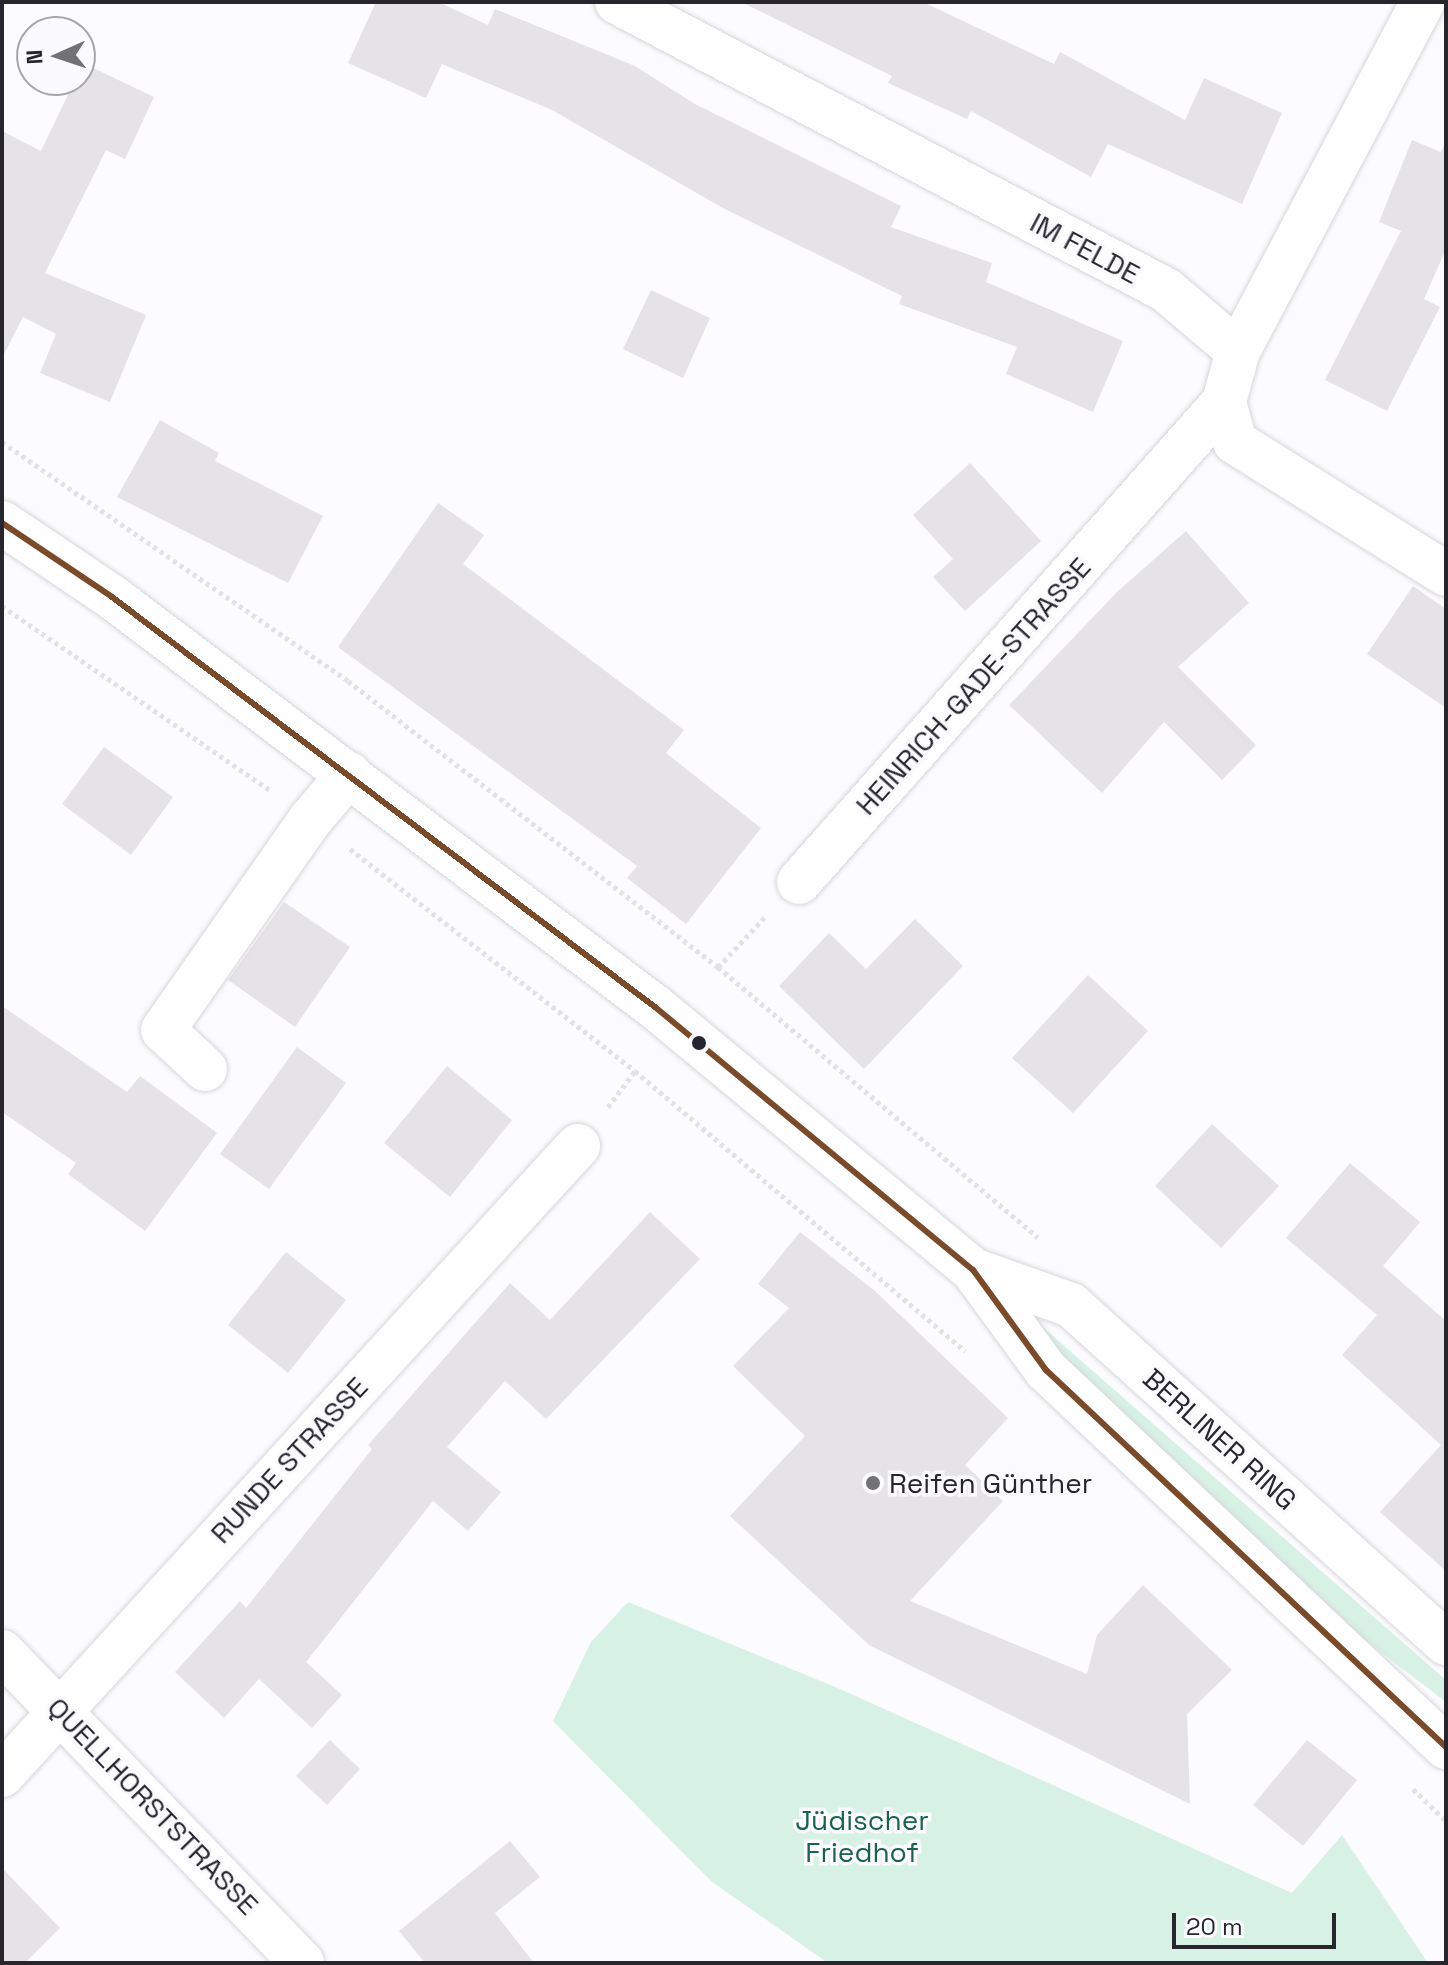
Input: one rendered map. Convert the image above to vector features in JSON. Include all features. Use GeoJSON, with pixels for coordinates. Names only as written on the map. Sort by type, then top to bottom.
{"type":"FeatureCollection","features":[{"type":"Feature","properties":{"kind":"street","name":"IM FELDE"},"geometry":{"type":"LineString","coordinates":[[617,2],[1166,290],[1238,351]]}},
{"type":"Feature","properties":{"kind":"street"},"geometry":{"type":"LineString","coordinates":[[1423,2],[1238,351],[1224,402],[1235,442],[1446,574]]}},
{"type":"Feature","properties":{"kind":"street","name":"HEINRICH-GADE-STRASSE"},"geometry":{"type":"LineString","coordinates":[[799,882],[1224,402]]}},
{"type":"Feature","properties":{"kind":"street","name":"BERLINER RING"},"geometry":{"type":"LineString","coordinates":[[2,523],[112,597],[655,1007],[973,1270],[1046,1370],[1446,1747]]}},
{"type":"Feature","properties":{"kind":"street"},"geometry":{"type":"LineString","coordinates":[[205,1069],[163,1030],[311,819],[349,774]]}},
{"type":"Feature","properties":{"kind":"street","name":"RUNDE STRASSE"},"geometry":{"type":"LineString","coordinates":[[2,1775],[578,1146]]}},
{"type":"Feature","properties":{"kind":"street","name":"BERLINER RING"},"geometry":{"type":"LineString","coordinates":[[973,1270],[1071,1305],[1446,1643]]}},
{"type":"Feature","properties":{"kind":"street","name":"QUELLHORSTSTRASSE"},"geometry":{"type":"LineString","coordinates":[[2,1652],[61,1709],[302,1963]]}},
{"type":"Feature","properties":{"kind":"path"},"geometry":{"type":"LineString","coordinates":[[2,442],[348,681],[718,967],[1041,1239]]}},
{"type":"Feature","properties":{"kind":"path"},"geometry":{"type":"LineString","coordinates":[[2,606],[311,819],[635,1071],[968,1353]]}},
{"type":"Feature","properties":{"kind":"path"},"geometry":{"type":"LineString","coordinates":[[718,967],[799,882]]}},
{"type":"Feature","properties":{"kind":"path"},"geometry":{"type":"LineString","coordinates":[[1401,1778],[1446,1821]]}},
{"type":"Feature","properties":{"kind":"green space"},"geometry":{"type":"Polygon","coordinates":[[[1030,1316],[1446,1680],[1446,1702],[1302,1592],[1027,1323],[1030,1316]]]}},
{"type":"Feature","properties":{"kind":"green space","name":"Jüdischer Friedhof"},"geometry":{"type":"Polygon","coordinates":[[[628,1602],[840,1689],[1292,1893],[1342,1835],[1428,1963],[828,1963],[711,1881],[553,1721],[591,1642],[628,1602]]]}},
{"type":"Feature","properties":{"kind":"building"},"geometry":{"type":"Polygon","coordinates":[[[376,2],[438,2],[488,25],[495,9],[635,66],[695,104],[901,206],[891,227],[992,263],[986,282],[1123,341],[1093,412],[1006,374],[1017,347],[899,304],[902,296],[721,207],[552,110],[442,64],[426,98],[348,63],[376,2]]]}},
{"type":"Feature","properties":{"kind":"building"},"geometry":{"type":"Polygon","coordinates":[[[741,2],[923,2],[1054,64],[1060,52],[1185,120],[1204,78],[1282,113],[1242,204],[1108,144],[1091,177],[971,111],[967,119],[888,83],[892,76],[741,2]]]}},
{"type":"Feature","properties":{"kind":"building"},"geometry":{"type":"Polygon","coordinates":[[[96,69],[154,97],[125,159],[106,150],[45,273],[146,315],[110,402],[40,373],[56,334],[23,317],[2,358],[2,131],[41,151],[67,96],[96,96],[96,69]]]}},
{"type":"Feature","properties":{"kind":"building"},"geometry":{"type":"Polygon","coordinates":[[[1412,140],[1441,152],[1446,142],[1446,249],[1424,299],[1440,307],[1387,411],[1325,380],[1401,231],[1379,222],[1412,140]]]}},
{"type":"Feature","properties":{"kind":"building"},"geometry":{"type":"Polygon","coordinates":[[[651,290],[710,318],[683,378],[623,349],[651,290]]]}},
{"type":"Feature","properties":{"kind":"building"},"geometry":{"type":"Polygon","coordinates":[[[160,420],[219,453],[215,461],[323,516],[288,583],[117,497],[160,420]]]}},
{"type":"Feature","properties":{"kind":"building"},"geometry":{"type":"Polygon","coordinates":[[[970,463],[1041,541],[965,611],[933,577],[953,559],[913,515],[970,463]]]}},
{"type":"Feature","properties":{"kind":"building"},"geometry":{"type":"Polygon","coordinates":[[[438,503],[484,535],[463,564],[684,730],[666,753],[761,828],[686,924],[627,878],[637,866],[338,647],[438,503]]]}},
{"type":"Feature","properties":{"kind":"building"},"geometry":{"type":"Polygon","coordinates":[[[1186,531],[1249,603],[1178,667],[1256,745],[1222,780],[1164,722],[1102,793],[1009,705],[1117,592],[1186,531]]]}},
{"type":"Feature","properties":{"kind":"building"},"geometry":{"type":"Polygon","coordinates":[[[1413,586],[1446,609],[1446,708],[1367,654],[1413,586]]]}},
{"type":"Feature","properties":{"kind":"building"},"geometry":{"type":"Polygon","coordinates":[[[104,747],[173,797],[131,855],[62,804],[104,747]]]}},
{"type":"Feature","properties":{"kind":"building"},"geometry":{"type":"Polygon","coordinates":[[[284,902],[350,947],[295,1027],[228,980],[284,902]]]}},
{"type":"Feature","properties":{"kind":"building"},"geometry":{"type":"Polygon","coordinates":[[[915,919],[963,966],[864,1069],[779,986],[829,933],[866,969],[915,919]]]}},
{"type":"Feature","properties":{"kind":"building"},"geometry":{"type":"Polygon","coordinates":[[[1088,975],[1148,1031],[1073,1113],[1012,1058],[1088,975]]]}},
{"type":"Feature","properties":{"kind":"building"},"geometry":{"type":"Polygon","coordinates":[[[2,1006],[127,1092],[140,1076],[217,1133],[145,1231],[68,1174],[76,1163],[2,1112],[2,1006]]]}},
{"type":"Feature","properties":{"kind":"building"},"geometry":{"type":"Polygon","coordinates":[[[297,1047],[346,1083],[269,1189],[220,1154],[297,1047]]]}},
{"type":"Feature","properties":{"kind":"building"},"geometry":{"type":"Polygon","coordinates":[[[447,1066],[512,1120],[450,1197],[384,1143],[447,1066]]]}},
{"type":"Feature","properties":{"kind":"building"},"geometry":{"type":"Polygon","coordinates":[[[1212,1124],[1279,1186],[1221,1248],[1155,1186],[1212,1124]]]}},
{"type":"Feature","properties":{"kind":"building"},"geometry":{"type":"Polygon","coordinates":[[[1350,1163],[1420,1222],[1383,1266],[1446,1321],[1446,1571],[1380,1512],[1441,1445],[1342,1355],[1377,1315],[1286,1238],[1350,1163]]]}},
{"type":"Feature","properties":{"kind":"building"},"geometry":{"type":"Polygon","coordinates":[[[650,1212],[700,1259],[546,1419],[505,1381],[447,1447],[501,1492],[468,1531],[433,1501],[306,1662],[342,1695],[312,1728],[259,1679],[224,1718],[175,1672],[240,1601],[246,1608],[372,1449],[368,1445],[510,1283],[550,1320],[650,1212]]]}},
{"type":"Feature","properties":{"kind":"building"},"geometry":{"type":"Polygon","coordinates":[[[800,1232],[875,1291],[1008,1418],[965,1465],[1003,1501],[910,1601],[1087,1674],[1097,1635],[1143,1585],[1232,1670],[1187,1714],[1190,1804],[869,1645],[730,1516],[805,1436],[733,1366],[789,1308],[758,1284],[800,1232]]]}},
{"type":"Feature","properties":{"kind":"building"},"geometry":{"type":"Polygon","coordinates":[[[286,1252],[346,1300],[288,1373],[228,1325],[286,1252]]]}},
{"type":"Feature","properties":{"kind":"building"},"geometry":{"type":"Polygon","coordinates":[[[330,1740],[360,1769],[327,1805],[296,1776],[330,1740]]]}},
{"type":"Feature","properties":{"kind":"building"},"geometry":{"type":"Polygon","coordinates":[[[1307,1740],[1357,1780],[1303,1846],[1253,1805],[1307,1740]]]}},
{"type":"Feature","properties":{"kind":"building"},"geometry":{"type":"Polygon","coordinates":[[[510,1841],[540,1877],[495,1913],[534,1963],[425,1963],[399,1931],[510,1841]]]}},
{"type":"Feature","properties":{"kind":"building"},"geometry":{"type":"Polygon","coordinates":[[[2,1868],[60,1928],[25,1963],[2,1963],[2,1868]]]}},
{"type":"Feature","properties":{"kind":"transit line"},"geometry":{"type":"LineString","coordinates":[[2,523],[112,597],[655,1007],[973,1270],[1046,1370],[1446,1747]]}},
{"type":"Feature","properties":{"kind":"place","name":"Reifen Günther"},"geometry":{"type":"Point","coordinates":[873,1483]}}]}
